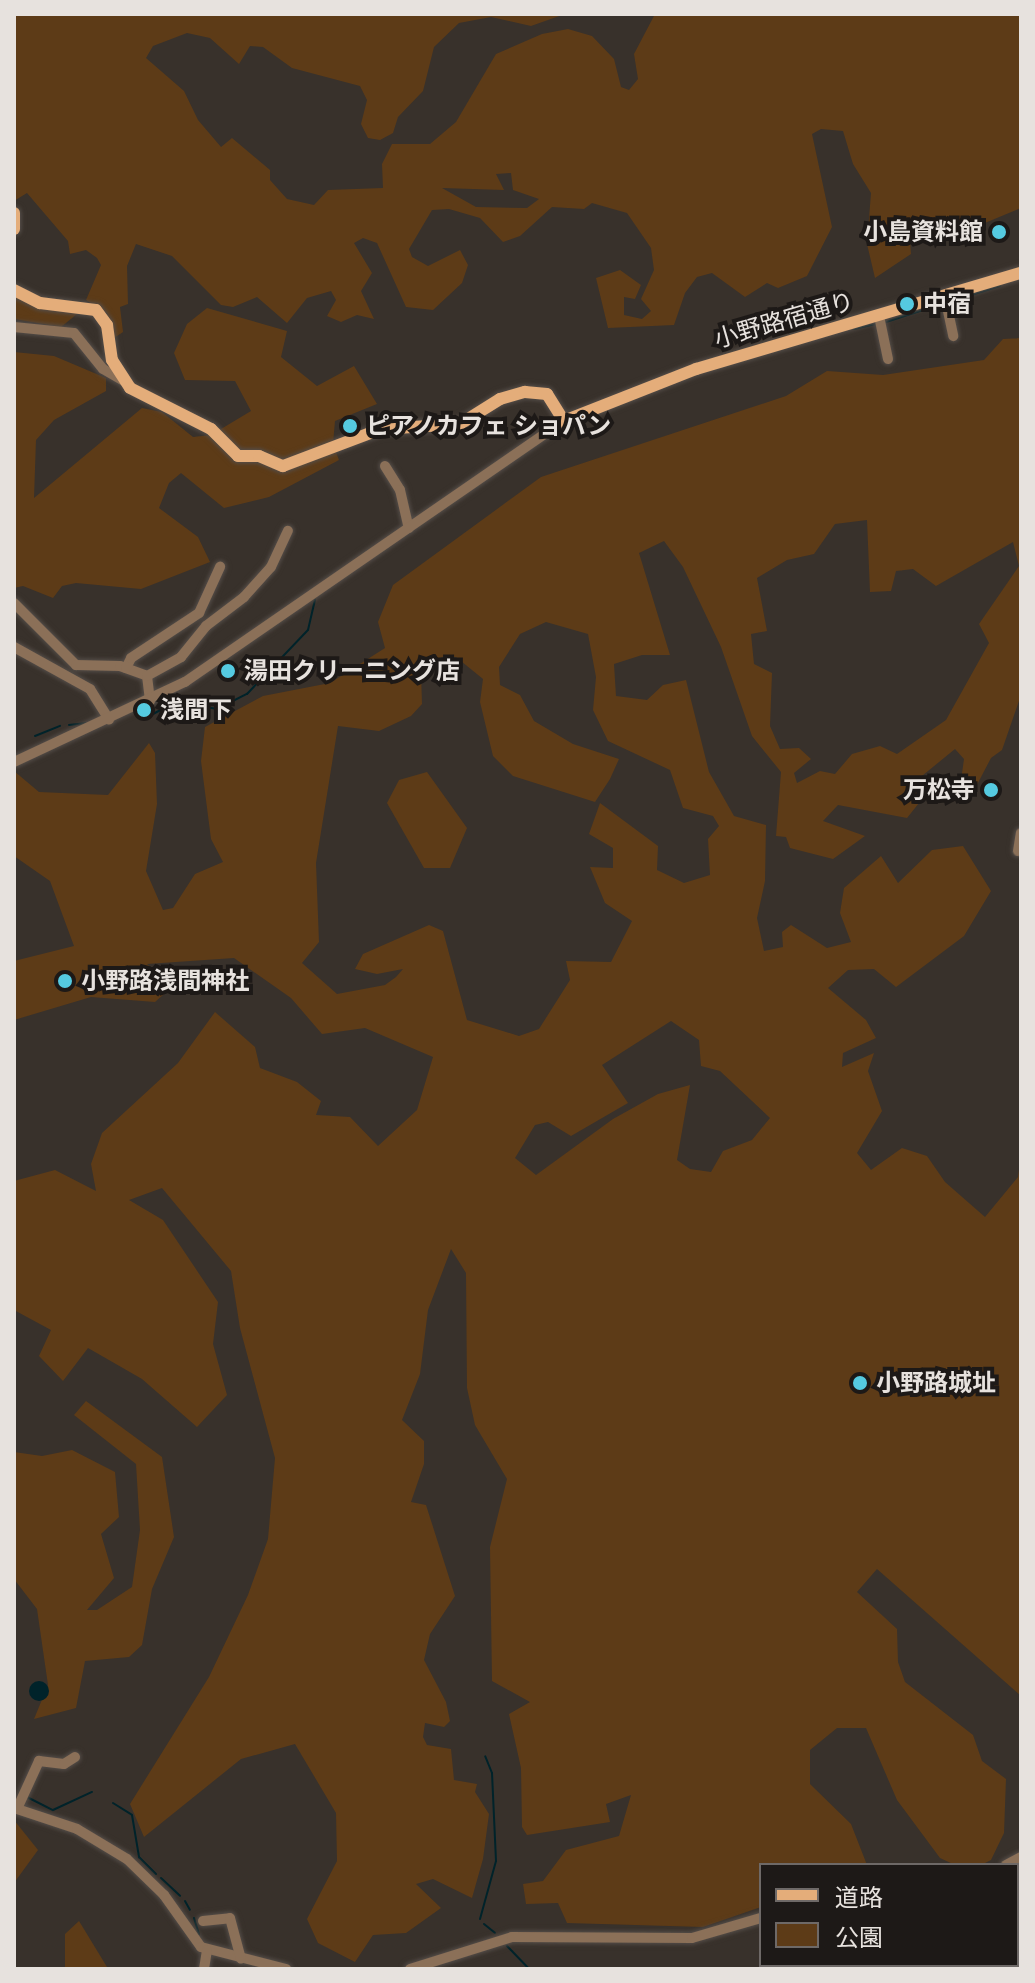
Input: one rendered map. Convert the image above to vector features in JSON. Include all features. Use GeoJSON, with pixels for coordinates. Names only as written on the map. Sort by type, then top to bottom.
{"type":"FeatureCollection","features":[{"type":"Feature","properties":{"kind":"main road"},"geometry":{"type":"LineString","coordinates":[[14,213],[14,229]]}},
{"type":"Feature","properties":{"kind":"main road","name":"小野路宿通り"},"geometry":{"type":"LineString","coordinates":[[564,421],[696,369],[1021,273]]}},
{"type":"Feature","properties":{"kind":"main road"},"geometry":{"type":"LineString","coordinates":[[14,290],[40,303],[99,312],[107,325],[112,360],[124,381],[211,429],[238,456],[259,456],[283,466],[381,429],[460,424],[500,399],[525,392],[547,394],[564,421]]}},
{"type":"Feature","properties":{"kind":"street"},"geometry":{"type":"LineString","coordinates":[[945,297],[953,336]]}},
{"type":"Feature","properties":{"kind":"street"},"geometry":{"type":"LineString","coordinates":[[879,316],[888,359]]}},
{"type":"Feature","properties":{"kind":"street"},"geometry":{"type":"LineString","coordinates":[[14,327],[74,333],[103,369],[124,381]]}},
{"type":"Feature","properties":{"kind":"street"},"geometry":{"type":"LineString","coordinates":[[14,762],[150,701],[564,421]]}},
{"type":"Feature","properties":{"kind":"street"},"geometry":{"type":"LineString","coordinates":[[385,466],[400,490],[409,528]]}},
{"type":"Feature","properties":{"kind":"street"},"geometry":{"type":"LineString","coordinates":[[147,676],[181,657],[206,626],[244,597],[271,567],[288,531]]}},
{"type":"Feature","properties":{"kind":"street"},"geometry":{"type":"LineString","coordinates":[[126,668],[131,658],[199,613],[220,567]]}},
{"type":"Feature","properties":{"kind":"street"},"geometry":{"type":"LineString","coordinates":[[14,603],[76,665],[126,668],[147,676]]}},
{"type":"Feature","properties":{"kind":"street"},"geometry":{"type":"LineString","coordinates":[[14,647],[90,689],[109,719]]}},
{"type":"Feature","properties":{"kind":"street"},"geometry":{"type":"LineString","coordinates":[[147,676],[150,701]]}},
{"type":"Feature","properties":{"kind":"street"},"geometry":{"type":"LineString","coordinates":[[1018,851],[1021,833]]}},
{"type":"Feature","properties":{"kind":"street"},"geometry":{"type":"LineString","coordinates":[[75,1757],[64,1764],[39,1761],[16,1808],[77,1829],[127,1859],[164,1895],[194,1941],[207,1950],[286,1969]]}},
{"type":"Feature","properties":{"kind":"street"},"geometry":{"type":"LineString","coordinates":[[209,1921],[230,1918],[241,1959]]}},
{"type":"Feature","properties":{"kind":"street"},"geometry":{"type":"LineString","coordinates":[[410,1969],[512,1937],[698,1942],[759,1919]]}},
{"type":"Feature","properties":{"kind":"street"},"geometry":{"type":"LineString","coordinates":[[204,1969],[207,1950]]}},
{"type":"Feature","properties":{"kind":"green space"},"geometry":{"type":"Polygon","coordinates":[[[14,14],[565,14],[531,26],[491,17],[459,23],[434,47],[423,91],[398,117],[393,133],[380,140],[368,138],[361,124],[367,100],[360,86],[292,68],[263,47],[250,46],[239,64],[210,38],[187,33],[153,46],[146,58],[184,91],[198,120],[221,147],[232,138],[270,170],[270,180],[287,199],[314,205],[328,190],[383,188],[382,164],[392,144],[430,144],[456,122],[496,54],[542,34],[568,29],[592,36],[614,59],[621,87],[629,90],[638,79],[634,54],[655,14],[1021,14],[1021,208],[939,242],[924,234],[910,241],[911,254],[875,278],[867,244],[871,193],[853,164],[843,131],[821,129],[812,134],[832,227],[807,276],[778,288],[767,283],[745,297],[712,273],[697,277],[685,293],[674,325],[608,328],[596,278],[620,270],[641,285],[635,299],[624,297],[624,315],[642,319],[651,311],[641,299],[654,270],[651,248],[627,213],[592,203],[584,209],[552,207],[520,236],[503,242],[480,218],[449,209],[432,210],[409,249],[412,257],[428,266],[460,250],[468,265],[462,283],[433,310],[406,307],[377,243],[363,238],[354,243],[372,273],[361,291],[374,319],[357,315],[341,322],[327,316],[336,300],[331,291],[307,298],[287,323],[257,297],[233,307],[221,305],[172,256],[136,244],[127,266],[128,304],[120,307],[123,332],[114,338],[107,313],[86,300],[101,265],[97,258],[86,250],[70,254],[68,241],[27,193],[14,201],[14,14]],[[511,173],[496,174],[504,190],[442,188],[476,207],[527,208],[539,199],[513,190],[511,173]]]}},
{"type":"Feature","properties":{"kind":"green space"},"geometry":{"type":"Polygon","coordinates":[[[14,294],[77,314],[61,327],[14,319],[14,294]]]}},
{"type":"Feature","properties":{"kind":"green space"},"geometry":{"type":"Polygon","coordinates":[[[207,308],[287,331],[281,357],[317,386],[354,366],[377,404],[335,421],[333,444],[339,460],[269,497],[224,508],[181,473],[169,483],[159,508],[198,537],[210,562],[141,589],[76,583],[62,586],[53,598],[23,586],[14,588],[14,352],[54,356],[106,378],[106,391],[54,420],[36,440],[34,498],[142,408],[162,412],[193,437],[211,435],[251,411],[235,381],[185,380],[174,353],[187,324],[207,308]]]}},
{"type":"Feature","properties":{"kind":"green space"},"geometry":{"type":"Polygon","coordinates":[[[1021,338],[1021,695],[1002,750],[991,758],[968,802],[958,802],[964,759],[955,749],[917,780],[919,803],[907,818],[838,805],[823,821],[865,836],[833,859],[790,848],[786,837],[776,836],[781,772],[752,736],[721,647],[683,567],[664,541],[639,553],[670,655],[642,655],[614,664],[616,696],[647,700],[663,685],[686,680],[709,772],[734,816],[766,825],[765,881],[757,918],[764,951],[783,947],[782,932],[791,925],[827,948],[851,942],[840,913],[844,888],[881,856],[898,883],[932,850],[963,846],[991,891],[964,936],[896,987],[874,969],[848,970],[828,988],[866,1020],[876,1038],[843,1053],[842,1067],[874,1053],[868,1071],[882,1111],[857,1153],[871,1170],[902,1148],[927,1156],[945,1182],[985,1217],[1018,1177],[1021,1156],[1021,1696],[877,1569],[857,1592],[897,1629],[898,1662],[905,1682],[973,1735],[982,1761],[1006,1779],[1004,1833],[991,1860],[985,1863],[951,1863],[940,1858],[897,1800],[866,1728],[837,1728],[810,1750],[810,1784],[851,1824],[866,1863],[759,1863],[759,1908],[703,1927],[567,1923],[558,1903],[526,1904],[523,1884],[543,1881],[566,1850],[619,1836],[631,1795],[606,1804],[610,1822],[527,1835],[522,1827],[521,1768],[509,1714],[530,1702],[492,1681],[490,1547],[507,1479],[475,1425],[467,1388],[466,1273],[451,1249],[428,1310],[420,1374],[402,1420],[424,1441],[424,1464],[411,1502],[426,1505],[455,1596],[430,1634],[424,1660],[446,1702],[450,1721],[444,1727],[425,1723],[423,1737],[427,1745],[451,1749],[454,1780],[477,1784],[475,1792],[489,1814],[483,1859],[472,1898],[433,1879],[416,1884],[441,1908],[406,1933],[373,1935],[355,1962],[318,1943],[307,1919],[337,1861],[336,1813],[295,1744],[241,1759],[144,1837],[130,1804],[209,1677],[248,1595],[268,1539],[275,1458],[240,1328],[231,1271],[162,1188],[129,1200],[163,1220],[218,1302],[213,1344],[227,1395],[197,1427],[142,1379],[88,1348],[63,1381],[39,1356],[51,1330],[14,1310],[14,1181],[55,1170],[96,1191],[91,1164],[102,1133],[178,1063],[215,1012],[255,1047],[260,1068],[297,1082],[321,1101],[316,1115],[350,1117],[378,1146],[417,1110],[433,1057],[365,1028],[322,1034],[291,998],[234,958],[147,964],[173,986],[155,1002],[91,997],[14,1020],[14,961],[74,946],[50,881],[14,856],[14,771],[39,792],[108,795],[149,743],[155,753],[157,804],[146,871],[163,910],[173,908],[195,874],[223,862],[211,839],[201,761],[205,727],[263,696],[330,683],[385,648],[378,622],[393,585],[541,477],[786,396],[827,371],[883,375],[984,360],[1003,339],[1021,338]],[[867,520],[835,524],[814,554],[787,560],[757,578],[767,631],[751,634],[754,664],[772,673],[770,726],[780,749],[799,748],[811,759],[794,773],[797,783],[820,771],[835,774],[852,754],[880,746],[897,754],[946,720],[989,643],[979,624],[1019,566],[1013,542],[936,586],[913,569],[896,571],[891,591],[870,592],[867,520]],[[546,622],[520,634],[499,667],[500,685],[520,695],[534,721],[573,744],[619,759],[610,779],[595,802],[513,776],[493,756],[480,702],[483,679],[456,657],[442,657],[421,672],[422,704],[411,716],[379,731],[338,726],[316,863],[319,942],[302,963],[337,994],[385,985],[396,977],[403,969],[377,974],[355,969],[363,954],[429,925],[443,931],[467,1020],[519,1036],[539,1029],[570,980],[566,961],[611,962],[632,921],[605,903],[590,867],[613,868],[613,848],[589,834],[600,803],[658,846],[657,870],[684,883],[710,875],[708,839],[719,826],[713,816],[683,808],[670,770],[608,741],[593,710],[596,677],[588,634],[546,622]],[[671,1021],[602,1065],[628,1103],[571,1136],[548,1122],[535,1125],[515,1158],[536,1175],[613,1119],[658,1094],[690,1085],[677,1160],[690,1169],[711,1172],[723,1151],[752,1140],[770,1118],[720,1071],[701,1066],[699,1040],[671,1021]]]}},
{"type":"Feature","properties":{"kind":"green space"},"geometry":{"type":"Polygon","coordinates":[[[427,772],[467,828],[450,868],[424,868],[387,803],[399,780],[427,772]]]}},
{"type":"Feature","properties":{"kind":"green space"},"geometry":{"type":"Polygon","coordinates":[[[86,1401],[162,1457],[174,1537],[152,1589],[142,1645],[129,1657],[85,1661],[76,1708],[34,1719],[48,1685],[37,1609],[14,1579],[14,1452],[42,1456],[72,1450],[115,1472],[119,1517],[101,1534],[114,1578],[87,1610],[97,1610],[132,1587],[140,1530],[136,1464],[74,1415],[86,1401]]]}},
{"type":"Feature","properties":{"kind":"green space"},"geometry":{"type":"Polygon","coordinates":[[[14,1820],[38,1850],[14,1883],[14,1820]]]}},
{"type":"Feature","properties":{"kind":"green space"},"geometry":{"type":"Polygon","coordinates":[[[79,1921],[107,1969],[65,1969],[65,1934],[79,1921]]]}},
{"type":"Feature","properties":{"kind":"water"},"geometry":{"type":"Polygon","coordinates":[[[39,1681],[46,1684],[49,1691],[46,1698],[39,1701],[32,1698],[29,1691],[32,1684],[39,1681]]]}},
{"type":"Feature","properties":{"kind":"waterway"},"geometry":{"type":"LineString","coordinates":[[952,301],[1000,286]]}},
{"type":"Feature","properties":{"kind":"waterway"},"geometry":{"type":"LineString","coordinates":[[886,322],[939,305]]}},
{"type":"Feature","properties":{"kind":"waterway"},"geometry":{"type":"LineString","coordinates":[[854,329],[876,324]]}},
{"type":"Feature","properties":{"kind":"waterway"},"geometry":{"type":"LineString","coordinates":[[153,714],[176,702],[217,709],[247,694],[308,630],[315,600]]}},
{"type":"Feature","properties":{"kind":"waterway"},"geometry":{"type":"LineString","coordinates":[[69,725],[87,723]]}},
{"type":"Feature","properties":{"kind":"waterway"},"geometry":{"type":"LineString","coordinates":[[35,736],[60,726]]}},
{"type":"Feature","properties":{"kind":"waterway"},"geometry":{"type":"LineString","coordinates":[[480,1919],[496,1861],[492,1773],[485,1756]]}},
{"type":"Feature","properties":{"kind":"waterway"},"geometry":{"type":"LineString","coordinates":[[27,1797],[53,1810],[92,1792]]}},
{"type":"Feature","properties":{"kind":"waterway"},"geometry":{"type":"LineString","coordinates":[[113,1803],[132,1815],[139,1857],[156,1874]]}},
{"type":"Feature","properties":{"kind":"waterway"},"geometry":{"type":"LineString","coordinates":[[161,1878],[180,1896]]}},
{"type":"Feature","properties":{"kind":"waterway"},"geometry":{"type":"LineString","coordinates":[[185,1901],[190,1910]]}},
{"type":"Feature","properties":{"kind":"waterway"},"geometry":{"type":"LineString","coordinates":[[194,1918],[199,1934]]}},
{"type":"Feature","properties":{"kind":"waterway"},"geometry":{"type":"LineString","coordinates":[[484,1924],[495,1933]]}},
{"type":"Feature","properties":{"kind":"waterway"},"geometry":{"type":"LineString","coordinates":[[507,1946],[529,1969]]}},
{"type":"Feature","properties":{"kind":"place","name":"小島資料館"},"geometry":{"type":"Point","coordinates":[999,232]}},
{"type":"Feature","properties":{"kind":"place","name":"中宿"},"geometry":{"type":"Point","coordinates":[907,304]}},
{"type":"Feature","properties":{"kind":"place","name":"ピアノカフェ ショパン"},"geometry":{"type":"Point","coordinates":[350,426]}},
{"type":"Feature","properties":{"kind":"place","name":"湯田クリーニング店"},"geometry":{"type":"Point","coordinates":[228,671]}},
{"type":"Feature","properties":{"kind":"place","name":"浅間下"},"geometry":{"type":"Point","coordinates":[144,710]}},
{"type":"Feature","properties":{"kind":"place","name":"万松寺"},"geometry":{"type":"Point","coordinates":[991,790]}},
{"type":"Feature","properties":{"kind":"place","name":"小野路浅間神社"},"geometry":{"type":"Point","coordinates":[65,981]}},
{"type":"Feature","properties":{"kind":"place","name":"小野路城址"},"geometry":{"type":"Point","coordinates":[860,1383]}}]}
